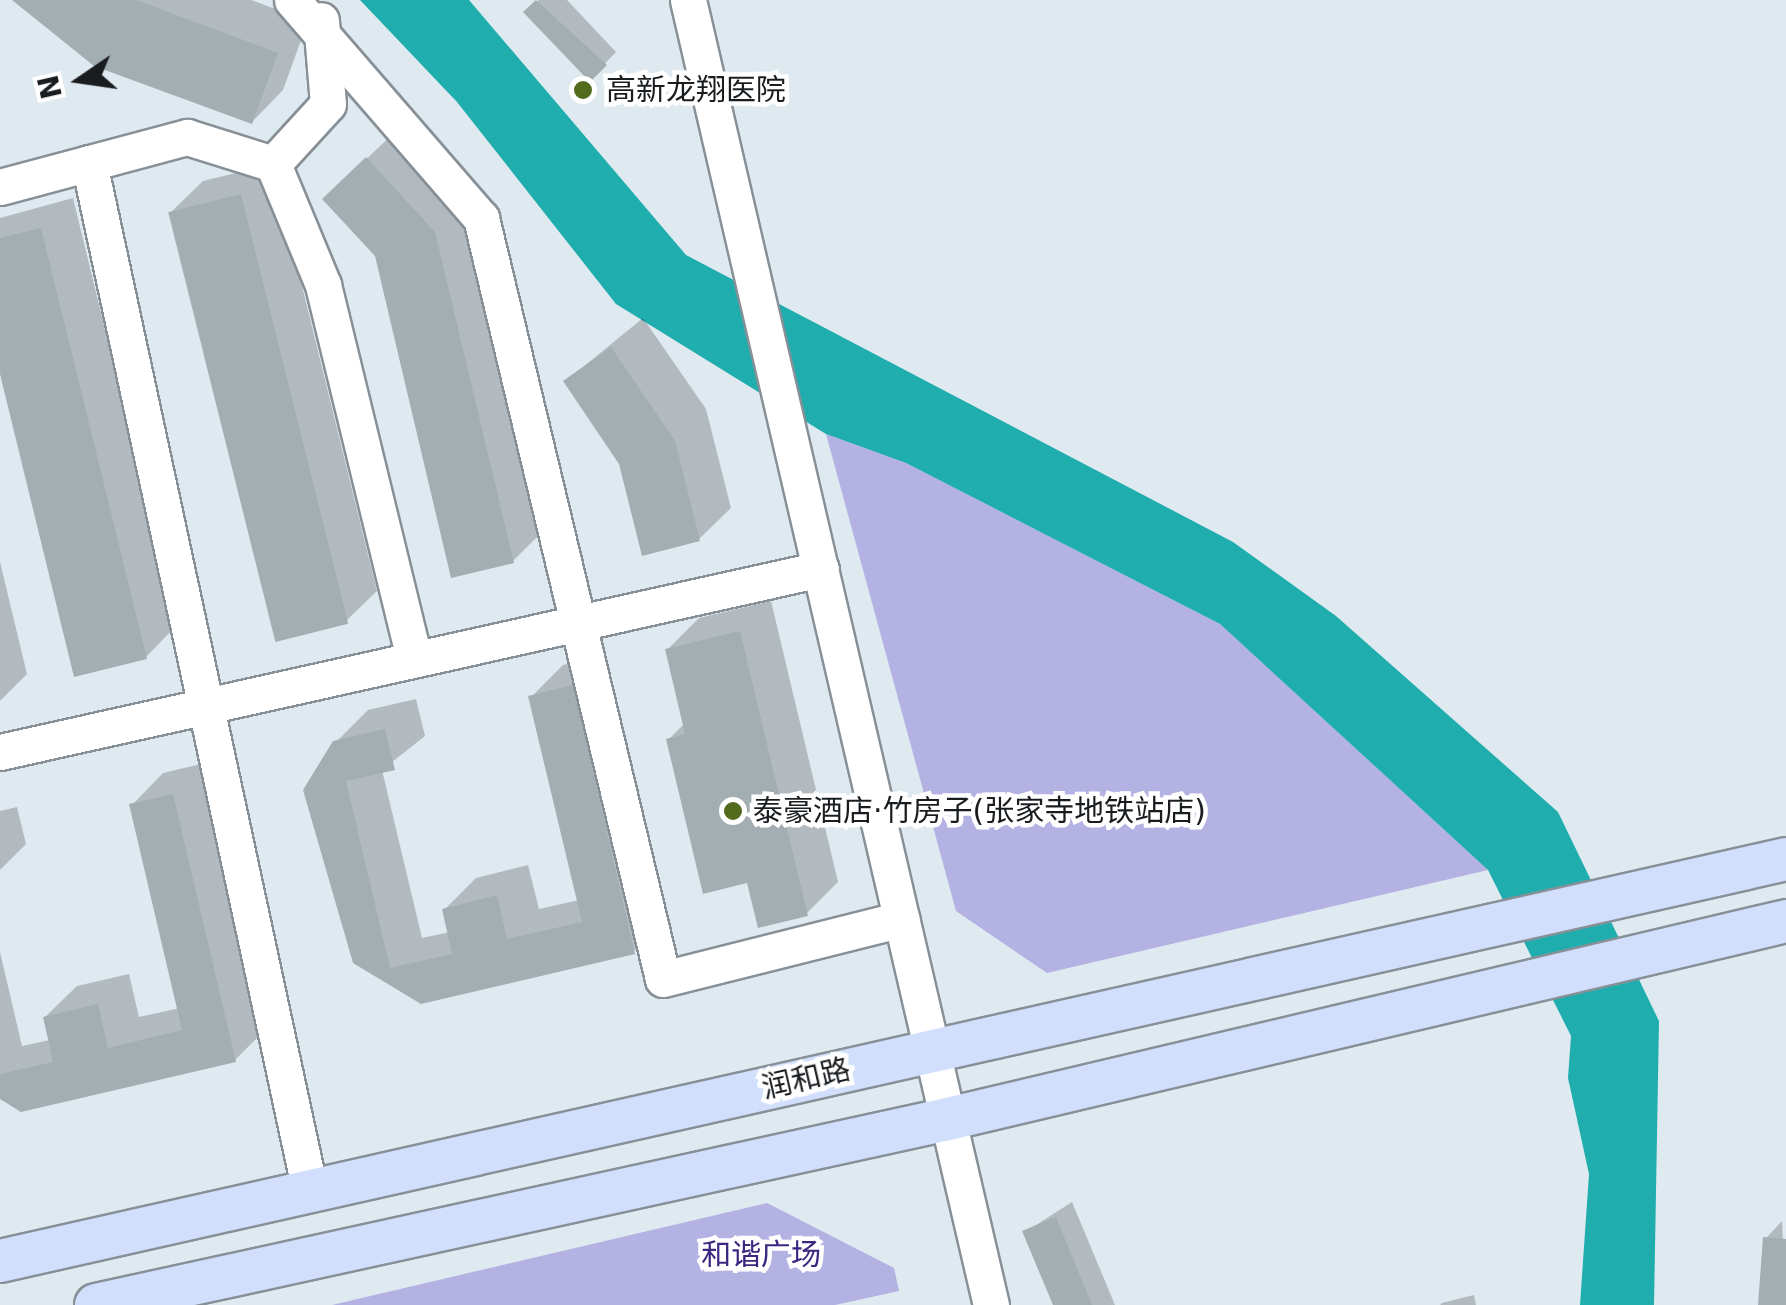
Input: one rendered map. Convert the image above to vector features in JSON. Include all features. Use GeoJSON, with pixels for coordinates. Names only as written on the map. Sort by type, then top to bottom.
{"type":"FeatureCollection","features":[{"type":"Feature","properties":{"kind":"main road","name":"润和路"},"geometry":{"type":"LineString","coordinates":[[0,1261],[932,1050],[1500,930],[1786,860]]}},
{"type":"Feature","properties":{"kind":"main road"},"geometry":{"type":"LineString","coordinates":[[96,1305],[948,1118],[1786,921]]}},
{"type":"Feature","properties":{"kind":"street"},"geometry":{"type":"LineString","coordinates":[[292,0],[323,12],[481,218],[663,979],[902,919]]}},
{"type":"Feature","properties":{"kind":"street"},"geometry":{"type":"LineString","coordinates":[[688,0],[992,1305]]}},
{"type":"Feature","properties":{"kind":"street"},"geometry":{"type":"LineString","coordinates":[[273,164],[328,104],[323,12]]}},
{"type":"Feature","properties":{"kind":"street"},"geometry":{"type":"LineString","coordinates":[[0,187],[187,137],[273,164],[324,286],[414,659]]}},
{"type":"Feature","properties":{"kind":"street"},"geometry":{"type":"LineString","coordinates":[[89,163],[310,1191]]}},
{"type":"Feature","properties":{"kind":"street"},"geometry":{"type":"LineString","coordinates":[[0,752],[821,568]]}},
{"type":"Feature","properties":{"kind":"green space"},"geometry":{"type":"Polygon","coordinates":[[[826,434],[906,463],[1220,624],[1488,870],[1047,973],[956,911],[826,434]]]}},
{"type":"Feature","properties":{"kind":"green space","name":"和谐广场"},"geometry":{"type":"Polygon","coordinates":[[[767,1203],[894,1268],[899,1291],[835,1305],[332,1305],[767,1203]]]}},
{"type":"Feature","properties":{"kind":"shaded area"},"geometry":{"type":"Polygon","coordinates":[[[360,0],[469,0],[686,255],[1233,542],[1336,616],[1558,812],[1659,1021],[1654,1305],[1580,1305],[1589,1174],[1568,1078],[1571,1036],[1488,870],[1220,624],[906,463],[826,434],[616,304],[457,102],[360,0]]]}},
{"type":"Feature","properties":{"kind":"building"},"geometry":{"type":"Polygon","coordinates":[[[12,0],[136,0],[278,53],[252,124],[94,66],[12,0]]]}},
{"type":"Feature","properties":{"kind":"building"},"geometry":{"type":"Polygon","coordinates":[[[536,0],[607,65],[590,82],[523,12],[536,0]]]}},
{"type":"Feature","properties":{"kind":"building"},"geometry":{"type":"Polygon","coordinates":[[[366,157],[435,232],[514,563],[451,578],[375,256],[322,199],[366,157]]]}},
{"type":"Feature","properties":{"kind":"building"},"geometry":{"type":"Polygon","coordinates":[[[241,194],[348,624],[275,642],[168,212],[241,194]]]}},
{"type":"Feature","properties":{"kind":"building"},"geometry":{"type":"Polygon","coordinates":[[[41,228],[147,659],[74,677],[0,374],[0,238],[41,228]]]}},
{"type":"Feature","properties":{"kind":"building"},"geometry":{"type":"Polygon","coordinates":[[[611,347],[675,441],[700,541],[642,556],[619,464],[563,381],[611,347]]]}},
{"type":"Feature","properties":{"kind":"building","name":"泰豪酒店·竹房子(张家寺地铁站店)"},"geometry":{"type":"Polygon","coordinates":[[[740,631],[808,916],[758,928],[747,883],[703,894],[666,739],[685,734],[665,649],[740,631]]]}},
{"type":"Feature","properties":{"kind":"building"},"geometry":{"type":"Polygon","coordinates":[[[573,685],[635,954],[421,1004],[353,963],[303,790],[333,741],[385,729],[395,770],[346,781],[390,968],[452,954],[442,909],[497,895],[507,939],[582,922],[528,696],[573,685]]]}},
{"type":"Feature","properties":{"kind":"building"},"geometry":{"type":"Polygon","coordinates":[[[173,794],[236,1062],[21,1112],[0,1099],[0,1074],[53,1062],[43,1017],[98,1004],[108,1048],[182,1030],[129,804],[173,794]]]}},
{"type":"Feature","properties":{"kind":"building"},"geometry":{"type":"Polygon","coordinates":[[[1056,1217],[1092,1305],[1053,1305],[1022,1231],[1056,1217]]]}},
{"type":"Feature","properties":{"kind":"building"},"geometry":{"type":"Polygon","coordinates":[[[1763,1237],[1786,1239],[1786,1305],[1758,1305],[1763,1237]]]}},
{"type":"Feature","properties":{"kind":"place","name":"高新龙翔医院"},"geometry":{"type":"Point","coordinates":[583,90]}},
{"type":"Feature","properties":{"kind":"place","name":"泰豪酒店·竹房子(张家寺地铁站店)"},"geometry":{"type":"Point","coordinates":[733,811]}}]}
